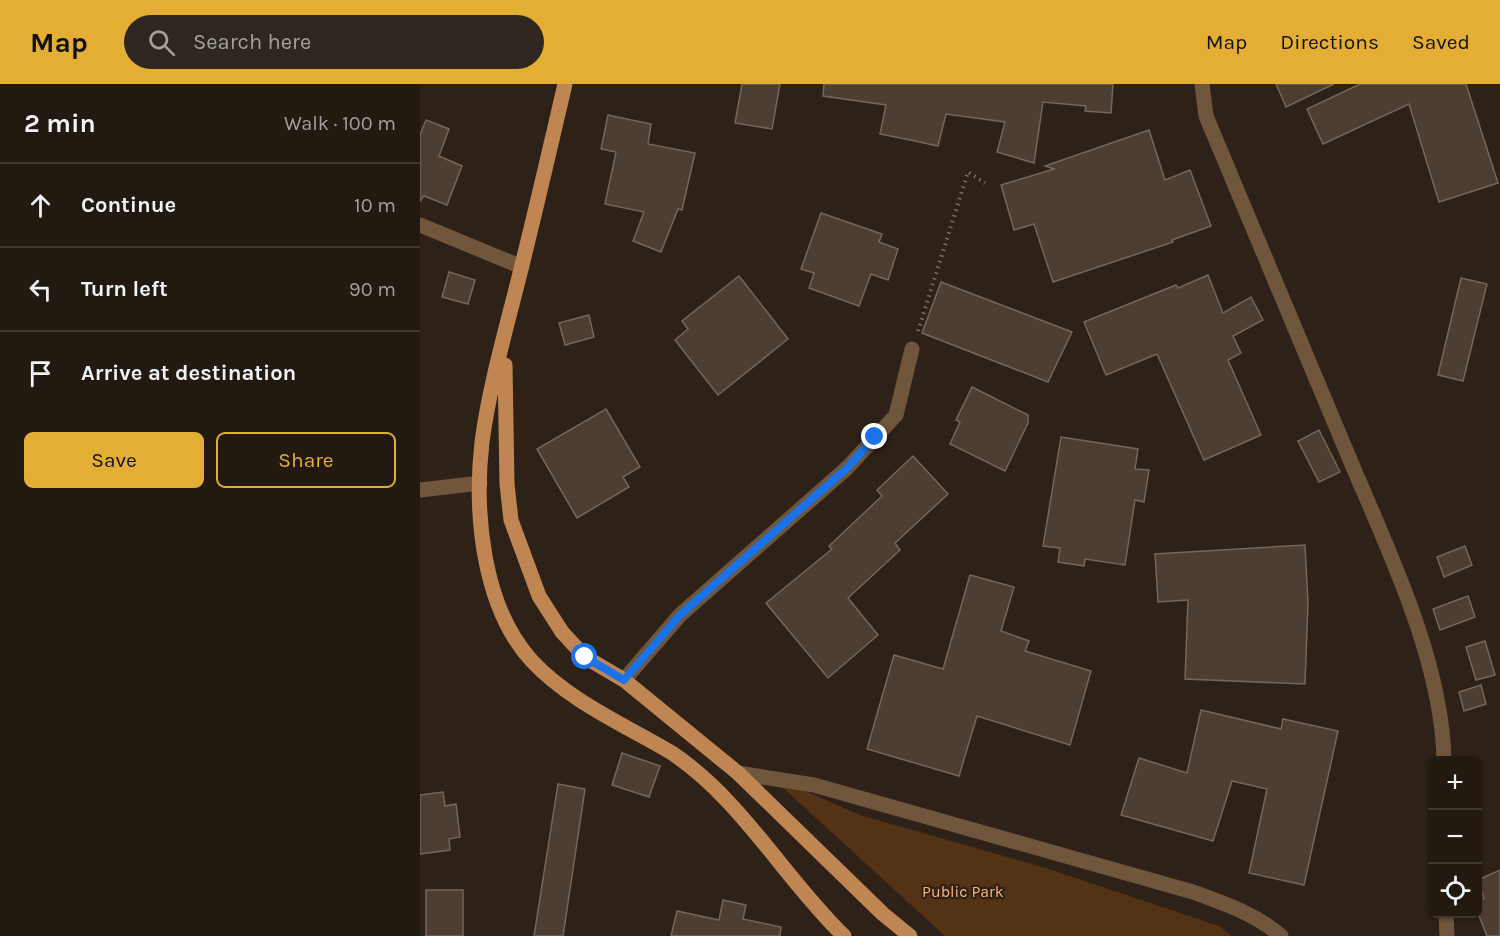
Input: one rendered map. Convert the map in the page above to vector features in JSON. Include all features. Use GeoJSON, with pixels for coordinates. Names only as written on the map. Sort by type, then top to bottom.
{"type":"FeatureCollection","features":[{"type":"Feature","properties":{"kind":"main road"},"geometry":{"type":"LineString","coordinates":[[565,84],[504,334],[483,441],[480,483],[487,571],[498,606],[531,660],[576,696],[690,765],[718,790],[844,936]]}},
{"type":"Feature","properties":{"kind":"main road"},"geometry":{"type":"LineString","coordinates":[[504,334],[507,484],[511,520],[524,561],[539,596],[562,632],[585,657],[624,680],[738,773],[883,914],[909,936]]}},
{"type":"Feature","properties":{"kind":"street"},"geometry":{"type":"LineString","coordinates":[[1202,84],[1206,116],[1403,587],[1430,672],[1443,738],[1444,756]]}},
{"type":"Feature","properties":{"kind":"street"},"geometry":{"type":"LineString","coordinates":[[420,225],[522,267]]}},
{"type":"Feature","properties":{"kind":"street"},"geometry":{"type":"LineString","coordinates":[[624,680],[680,615],[847,468],[896,415],[912,349]]}},
{"type":"Feature","properties":{"kind":"street"},"geometry":{"type":"LineString","coordinates":[[420,490],[480,483]]}},
{"type":"Feature","properties":{"kind":"street"},"geometry":{"type":"LineString","coordinates":[[738,773],[814,784],[1193,892],[1270,926],[1281,936]]}},
{"type":"Feature","properties":{"kind":"street"},"geometry":{"type":"LineString","coordinates":[[1446,918],[1447,936]]}},
{"type":"Feature","properties":{"kind":"path"},"geometry":{"type":"LineString","coordinates":[[912,349],[968,172],[985,183]]}},
{"type":"Feature","properties":{"kind":"green space","name":"Public Park"},"geometry":{"type":"Polygon","coordinates":[[[769,775],[860,815],[1046,868],[1219,926],[1232,936],[945,936],[769,775]]]}},
{"type":"Feature","properties":{"kind":"building"},"geometry":{"type":"Polygon","coordinates":[[[742,84],[780,84],[772,129],[735,123],[742,84]]]}},
{"type":"Feature","properties":{"kind":"building"},"geometry":{"type":"Polygon","coordinates":[[[824,84],[1113,84],[1111,113],[1085,111],[1086,106],[1043,102],[1034,163],[997,152],[1005,122],[946,114],[938,146],[880,134],[886,105],[823,96],[824,84]]]}},
{"type":"Feature","properties":{"kind":"building"},"geometry":{"type":"Polygon","coordinates":[[[1276,84],[1334,84],[1286,107],[1276,84]]]}},
{"type":"Feature","properties":{"kind":"building"},"geometry":{"type":"Polygon","coordinates":[[[1360,84],[1466,84],[1498,183],[1439,202],[1409,104],[1323,144],[1307,109],[1360,84]]]}},
{"type":"Feature","properties":{"kind":"building"},"geometry":{"type":"Polygon","coordinates":[[[608,115],[651,124],[648,144],[695,153],[682,210],[678,209],[661,252],[633,241],[644,212],[605,204],[616,152],[601,149],[608,115]]]}},
{"type":"Feature","properties":{"kind":"building"},"geometry":{"type":"Polygon","coordinates":[[[426,120],[449,129],[439,156],[462,166],[447,205],[424,196],[420,201],[420,135],[426,120]]]}},
{"type":"Feature","properties":{"kind":"building"},"geometry":{"type":"Polygon","coordinates":[[[1149,130],[1165,180],[1190,170],[1211,226],[1172,240],[1173,242],[1053,282],[1034,224],[1014,230],[1001,185],[1054,169],[1045,166],[1149,130]]]}},
{"type":"Feature","properties":{"kind":"building"},"geometry":{"type":"Polygon","coordinates":[[[821,213],[882,234],[879,242],[898,249],[888,280],[871,274],[859,306],[809,288],[814,273],[801,269],[821,213]]]}},
{"type":"Feature","properties":{"kind":"building"},"geometry":{"type":"Polygon","coordinates":[[[449,272],[475,280],[468,304],[442,297],[449,272]]]}},
{"type":"Feature","properties":{"kind":"building"},"geometry":{"type":"Polygon","coordinates":[[[1208,275],[1223,313],[1251,297],[1263,320],[1233,336],[1241,353],[1228,360],[1261,435],[1204,460],[1157,354],[1106,375],[1084,322],[1176,285],[1178,288],[1208,275]]]}},
{"type":"Feature","properties":{"kind":"building"},"geometry":{"type":"Polygon","coordinates":[[[739,276],[788,339],[718,395],[675,340],[688,329],[682,321],[739,276]]]}},
{"type":"Feature","properties":{"kind":"building"},"geometry":{"type":"Polygon","coordinates":[[[1461,278],[1487,284],[1463,381],[1438,375],[1461,278]]]}},
{"type":"Feature","properties":{"kind":"building"},"geometry":{"type":"Polygon","coordinates":[[[941,282],[1072,332],[1048,382],[922,333],[941,282]]]}},
{"type":"Feature","properties":{"kind":"building"},"geometry":{"type":"Polygon","coordinates":[[[589,315],[594,337],[565,345],[559,323],[589,315]]]}},
{"type":"Feature","properties":{"kind":"building"},"geometry":{"type":"Polygon","coordinates":[[[972,387],[1028,415],[1028,423],[1005,471],[950,444],[960,422],[956,420],[972,387]]]}},
{"type":"Feature","properties":{"kind":"building"},"geometry":{"type":"Polygon","coordinates":[[[606,409],[640,467],[623,477],[629,487],[577,518],[537,449],[606,409]]]}},
{"type":"Feature","properties":{"kind":"building"},"geometry":{"type":"Polygon","coordinates":[[[1319,430],[1340,472],[1319,482],[1298,441],[1319,430]]]}},
{"type":"Feature","properties":{"kind":"building"},"geometry":{"type":"Polygon","coordinates":[[[1061,437],[1138,449],[1135,469],[1149,470],[1144,502],[1135,500],[1125,565],[1085,559],[1084,566],[1058,562],[1060,548],[1043,546],[1061,437]]]}},
{"type":"Feature","properties":{"kind":"building"},"geometry":{"type":"Polygon","coordinates":[[[913,456],[948,494],[895,543],[900,550],[848,598],[878,635],[828,678],[766,603],[832,549],[829,546],[882,496],[877,490],[913,456]]]}},
{"type":"Feature","properties":{"kind":"building"},"geometry":{"type":"Polygon","coordinates":[[[1305,545],[1308,603],[1305,684],[1185,679],[1188,600],[1158,602],[1155,554],[1305,545]]]}},
{"type":"Feature","properties":{"kind":"building"},"geometry":{"type":"Polygon","coordinates":[[[1465,546],[1472,565],[1444,577],[1437,557],[1465,546]]]}},
{"type":"Feature","properties":{"kind":"building"},"geometry":{"type":"Polygon","coordinates":[[[970,575],[1014,587],[1001,631],[1029,641],[1025,651],[1091,671],[1070,745],[977,716],[959,776],[867,749],[894,655],[943,669],[970,575]]]}},
{"type":"Feature","properties":{"kind":"building"},"geometry":{"type":"Polygon","coordinates":[[[1468,596],[1475,617],[1440,630],[1433,609],[1468,596]]]}},
{"type":"Feature","properties":{"kind":"building"},"geometry":{"type":"Polygon","coordinates":[[[1485,641],[1495,675],[1476,680],[1466,647],[1485,641]]]}},
{"type":"Feature","properties":{"kind":"building"},"geometry":{"type":"Polygon","coordinates":[[[1481,685],[1486,704],[1464,711],[1459,692],[1481,685]]]}},
{"type":"Feature","properties":{"kind":"building"},"geometry":{"type":"Polygon","coordinates":[[[1201,710],[1281,729],[1283,719],[1338,731],[1304,885],[1249,873],[1267,789],[1232,781],[1213,841],[1121,815],[1139,758],[1187,773],[1201,710]]]}},
{"type":"Feature","properties":{"kind":"building"},"geometry":{"type":"Polygon","coordinates":[[[622,753],[660,766],[649,797],[612,785],[622,753]]]}},
{"type":"Feature","properties":{"kind":"building"},"geometry":{"type":"Polygon","coordinates":[[[558,784],[585,789],[563,936],[534,936],[558,784]]]}},
{"type":"Feature","properties":{"kind":"building"},"geometry":{"type":"Polygon","coordinates":[[[443,792],[445,806],[456,804],[460,837],[449,839],[450,850],[420,854],[420,795],[443,792]]]}},
{"type":"Feature","properties":{"kind":"building"},"geometry":{"type":"Polygon","coordinates":[[[1500,870],[1500,936],[1487,936],[1480,918],[1482,918],[1482,899],[1484,898],[1482,878],[1500,870]]]}},
{"type":"Feature","properties":{"kind":"building"},"geometry":{"type":"Polygon","coordinates":[[[426,890],[463,890],[463,936],[426,936],[426,890]]]}},
{"type":"Feature","properties":{"kind":"building"},"geometry":{"type":"Polygon","coordinates":[[[723,900],[746,905],[743,919],[781,927],[780,936],[671,936],[677,911],[719,920],[723,900]]]}},
{"type":"Feature","properties":{"kind":"route"},"geometry":{"type":"LineString","coordinates":[[585,657],[624,680],[680,615],[701,599],[847,468],[875,437]]}}]}
